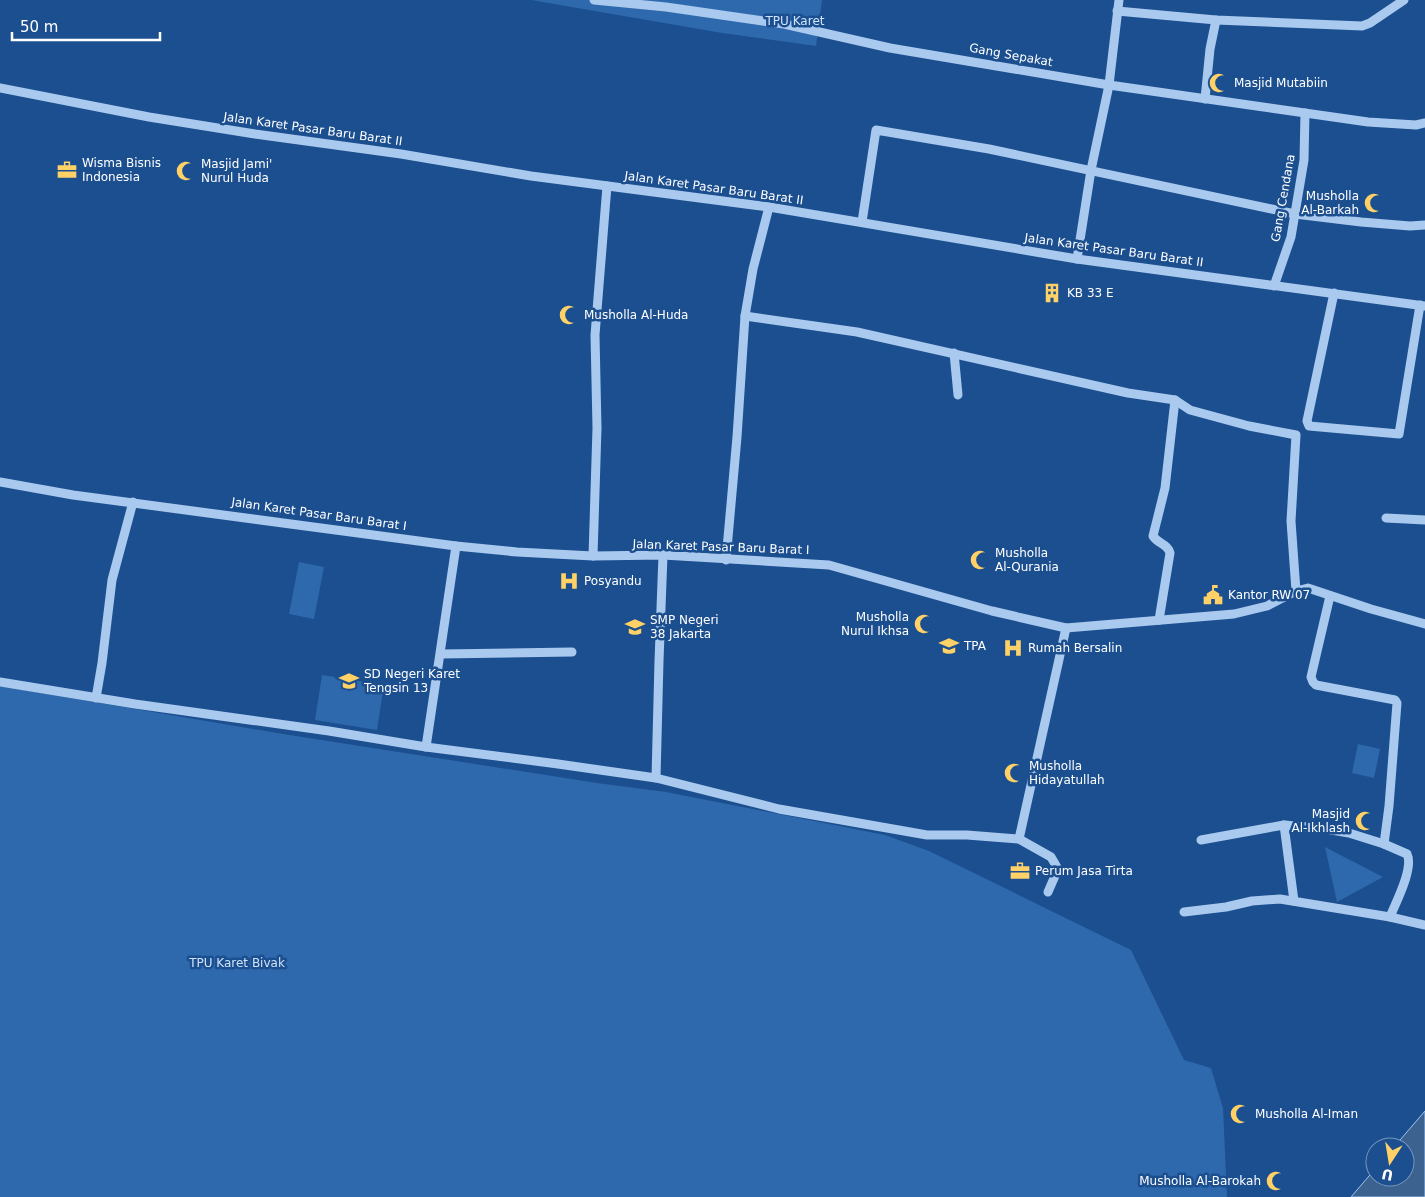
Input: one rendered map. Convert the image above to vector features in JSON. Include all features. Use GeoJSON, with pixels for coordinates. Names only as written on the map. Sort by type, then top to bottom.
{"type":"FeatureCollection","features":[{"type":"Feature","properties":{"kind":"street","name":"Gang Sepakat"},"geometry":{"type":"LineString","coordinates":[[594,0],[666,7],[784,24],[890,48],[1109,85],[1304,114],[1368,122],[1416,125],[1425,123]]}},
{"type":"Feature","properties":{"kind":"street"},"geometry":{"type":"LineString","coordinates":[[1077,259],[1091,170],[1109,85],[1119,0]]}},
{"type":"Feature","properties":{"kind":"street"},"geometry":{"type":"LineString","coordinates":[[1118,11],[1216,20],[1362,26],[1370,23],[1404,0]]}},
{"type":"Feature","properties":{"kind":"street"},"geometry":{"type":"LineString","coordinates":[[1205,99],[1210,49],[1216,20]]}},
{"type":"Feature","properties":{"kind":"street","name":"Jalan Karet Pasar Baru Barat II"},"geometry":{"type":"LineString","coordinates":[[0,88],[149,117],[255,134],[401,154],[531,176],[769,207],[1077,259],[1422,305]]}},
{"type":"Feature","properties":{"kind":"street","name":"Gang Cendana"},"geometry":{"type":"LineString","coordinates":[[1274,286],[1291,237],[1304,160],[1304,114]]}},
{"type":"Feature","properties":{"kind":"street"},"geometry":{"type":"LineString","coordinates":[[862,222],[876,130],[988,149],[1295,214],[1361,222],[1410,226],[1425,225]]}},
{"type":"Feature","properties":{"kind":"street"},"geometry":{"type":"LineString","coordinates":[[594,556],[597,428],[595,335],[608,186]]}},
{"type":"Feature","properties":{"kind":"street"},"geometry":{"type":"LineString","coordinates":[[726,560],[745,316],[753,269],[769,207]]}},
{"type":"Feature","properties":{"kind":"street"},"geometry":{"type":"LineString","coordinates":[[1334,293],[1306,422],[1309,426],[1399,434],[1422,305]]}},
{"type":"Feature","properties":{"kind":"street"},"geometry":{"type":"LineString","coordinates":[[745,316],[857,332],[1128,393],[1175,400],[1190,410],[1249,426],[1296,434],[1291,520],[1296,591],[1308,588],[1371,609],[1425,624]]}},
{"type":"Feature","properties":{"kind":"street"},"geometry":{"type":"LineString","coordinates":[[954,353],[958,395]]}},
{"type":"Feature","properties":{"kind":"street"},"geometry":{"type":"LineString","coordinates":[[1159,620],[1170,553],[1168,548],[1157,541],[1154,536],[1166,488],[1175,400]]}},
{"type":"Feature","properties":{"kind":"street","name":"Jalan Karet Pasar Baru Barat I"},"geometry":{"type":"LineString","coordinates":[[0,482],[73,495],[456,546],[517,552],[594,556],[664,556],[829,565],[992,611],[1066,628],[1234,614],[1267,606],[1296,591]]}},
{"type":"Feature","properties":{"kind":"street"},"geometry":{"type":"LineString","coordinates":[[96,698],[112,580],[133,502]]}},
{"type":"Feature","properties":{"kind":"street"},"geometry":{"type":"LineString","coordinates":[[1386,518],[1425,520]]}},
{"type":"Feature","properties":{"kind":"street"},"geometry":{"type":"LineString","coordinates":[[426,747],[456,546]]}},
{"type":"Feature","properties":{"kind":"street"},"geometry":{"type":"LineString","coordinates":[[656,778],[664,556]]}},
{"type":"Feature","properties":{"kind":"street"},"geometry":{"type":"LineString","coordinates":[[1330,596],[1311,678],[1312,682],[1394,700],[1397,703],[1384,844]]}},
{"type":"Feature","properties":{"kind":"street"},"geometry":{"type":"LineString","coordinates":[[1019,839],[1066,628]]}},
{"type":"Feature","properties":{"kind":"street"},"geometry":{"type":"LineString","coordinates":[[441,654],[572,652]]}},
{"type":"Feature","properties":{"kind":"street"},"geometry":{"type":"LineString","coordinates":[[0,682],[96,698],[329,730],[426,747],[656,778],[779,809],[917,833],[1000,836],[1019,839],[1042,851],[1055,862],[1058,869],[1048,892]]}},
{"type":"Feature","properties":{"kind":"street"},"geometry":{"type":"LineString","coordinates":[[1284,825],[1294,901]]}},
{"type":"Feature","properties":{"kind":"street"},"geometry":{"type":"LineString","coordinates":[[1200,840],[1284,825],[1340,832],[1384,844],[1407,854],[1410,860],[1404,883],[1390,917]]}},
{"type":"Feature","properties":{"kind":"street"},"geometry":{"type":"LineString","coordinates":[[1184,912],[1226,907],[1252,901],[1280,899],[1390,917],[1425,925]]}},
{"type":"Feature","properties":{"kind":"green space","name":"TPU Karet"},"geometry":{"type":"Polygon","coordinates":[[[531,0],[822,0],[816,46],[722,33],[531,0]]]}},
{"type":"Feature","properties":{"kind":"green space"},"geometry":{"type":"Polygon","coordinates":[[[299,562],[324,567],[314,619],[289,614],[299,562]]]}},
{"type":"Feature","properties":{"kind":"green space"},"geometry":{"type":"Polygon","coordinates":[[[322,675],[384,685],[377,730],[315,720],[322,675]]]}},
{"type":"Feature","properties":{"kind":"green space","name":"TPU Karet Bivak"},"geometry":{"type":"Polygon","coordinates":[[[0,686],[283,734],[666,792],[885,835],[929,851],[1131,950],[1184,1060],[1211,1068],[1223,1108],[1227,1197],[0,1197],[0,686]]]}},
{"type":"Feature","properties":{"kind":"green space"},"geometry":{"type":"Polygon","coordinates":[[[1358,744],[1380,749],[1374,778],[1352,773],[1358,744]]]}},
{"type":"Feature","properties":{"kind":"green space"},"geometry":{"type":"Polygon","coordinates":[[[1325,847],[1383,877],[1337,902],[1325,847]]]}},
{"type":"Feature","properties":{"kind":"shaded area"},"geometry":{"type":"Polygon","coordinates":[[[1425,1111],[1425,1197],[1351,1197],[1365,1181],[1365,1187],[1415,1187],[1415,1137],[1403,1137],[1425,1111]]]}},
{"type":"Feature","properties":{"kind":"place","name":"Masjid Mutabiin"},"geometry":{"type":"Point","coordinates":[1219,83]}},
{"type":"Feature","properties":{"kind":"place","name":"Wisma Bisnis Indonesia"},"geometry":{"type":"Point","coordinates":[67,170]}},
{"type":"Feature","properties":{"kind":"place","name":"Masjid Jami' Nurul Huda"},"geometry":{"type":"Point","coordinates":[186,171]}},
{"type":"Feature","properties":{"kind":"place","name":"Musholla Al-Barkah"},"geometry":{"type":"Point","coordinates":[1374,203]}},
{"type":"Feature","properties":{"kind":"place","name":"KB 33 E"},"geometry":{"type":"Point","coordinates":[1052,293]}},
{"type":"Feature","properties":{"kind":"place","name":"Musholla Al-Huda"},"geometry":{"type":"Point","coordinates":[569,315]}},
{"type":"Feature","properties":{"kind":"place","name":"Musholla Al-Qurania"},"geometry":{"type":"Point","coordinates":[980,560]}},
{"type":"Feature","properties":{"kind":"place","name":"Posyandu"},"geometry":{"type":"Point","coordinates":[569,581]}},
{"type":"Feature","properties":{"kind":"place","name":"Kantor RW 07"},"geometry":{"type":"Point","coordinates":[1213,595]}},
{"type":"Feature","properties":{"kind":"place","name":"Musholla Nurul Ikhsa"},"geometry":{"type":"Point","coordinates":[924,624]}},
{"type":"Feature","properties":{"kind":"place","name":"SMP Negeri 38 Jakarta"},"geometry":{"type":"Point","coordinates":[635,627]}},
{"type":"Feature","properties":{"kind":"place","name":"TPA"},"geometry":{"type":"Point","coordinates":[949,646]}},
{"type":"Feature","properties":{"kind":"place","name":"Rumah Bersalin"},"geometry":{"type":"Point","coordinates":[1013,648]}},
{"type":"Feature","properties":{"kind":"place","name":"SD Negeri Karet Tengsin 13"},"geometry":{"type":"Point","coordinates":[349,681]}},
{"type":"Feature","properties":{"kind":"place","name":"Musholla Hidayatullah"},"geometry":{"type":"Point","coordinates":[1014,773]}},
{"type":"Feature","properties":{"kind":"place","name":"Masjid Al-Ikhlash"},"geometry":{"type":"Point","coordinates":[1365,821]}},
{"type":"Feature","properties":{"kind":"place","name":"Perum Jasa Tirta"},"geometry":{"type":"Point","coordinates":[1020,871]}},
{"type":"Feature","properties":{"kind":"place","name":"Musholla Al-Iman"},"geometry":{"type":"Point","coordinates":[1240,1114]}},
{"type":"Feature","properties":{"kind":"place","name":"Musholla Al-Barokah"},"geometry":{"type":"Point","coordinates":[1276,1181]}}]}
